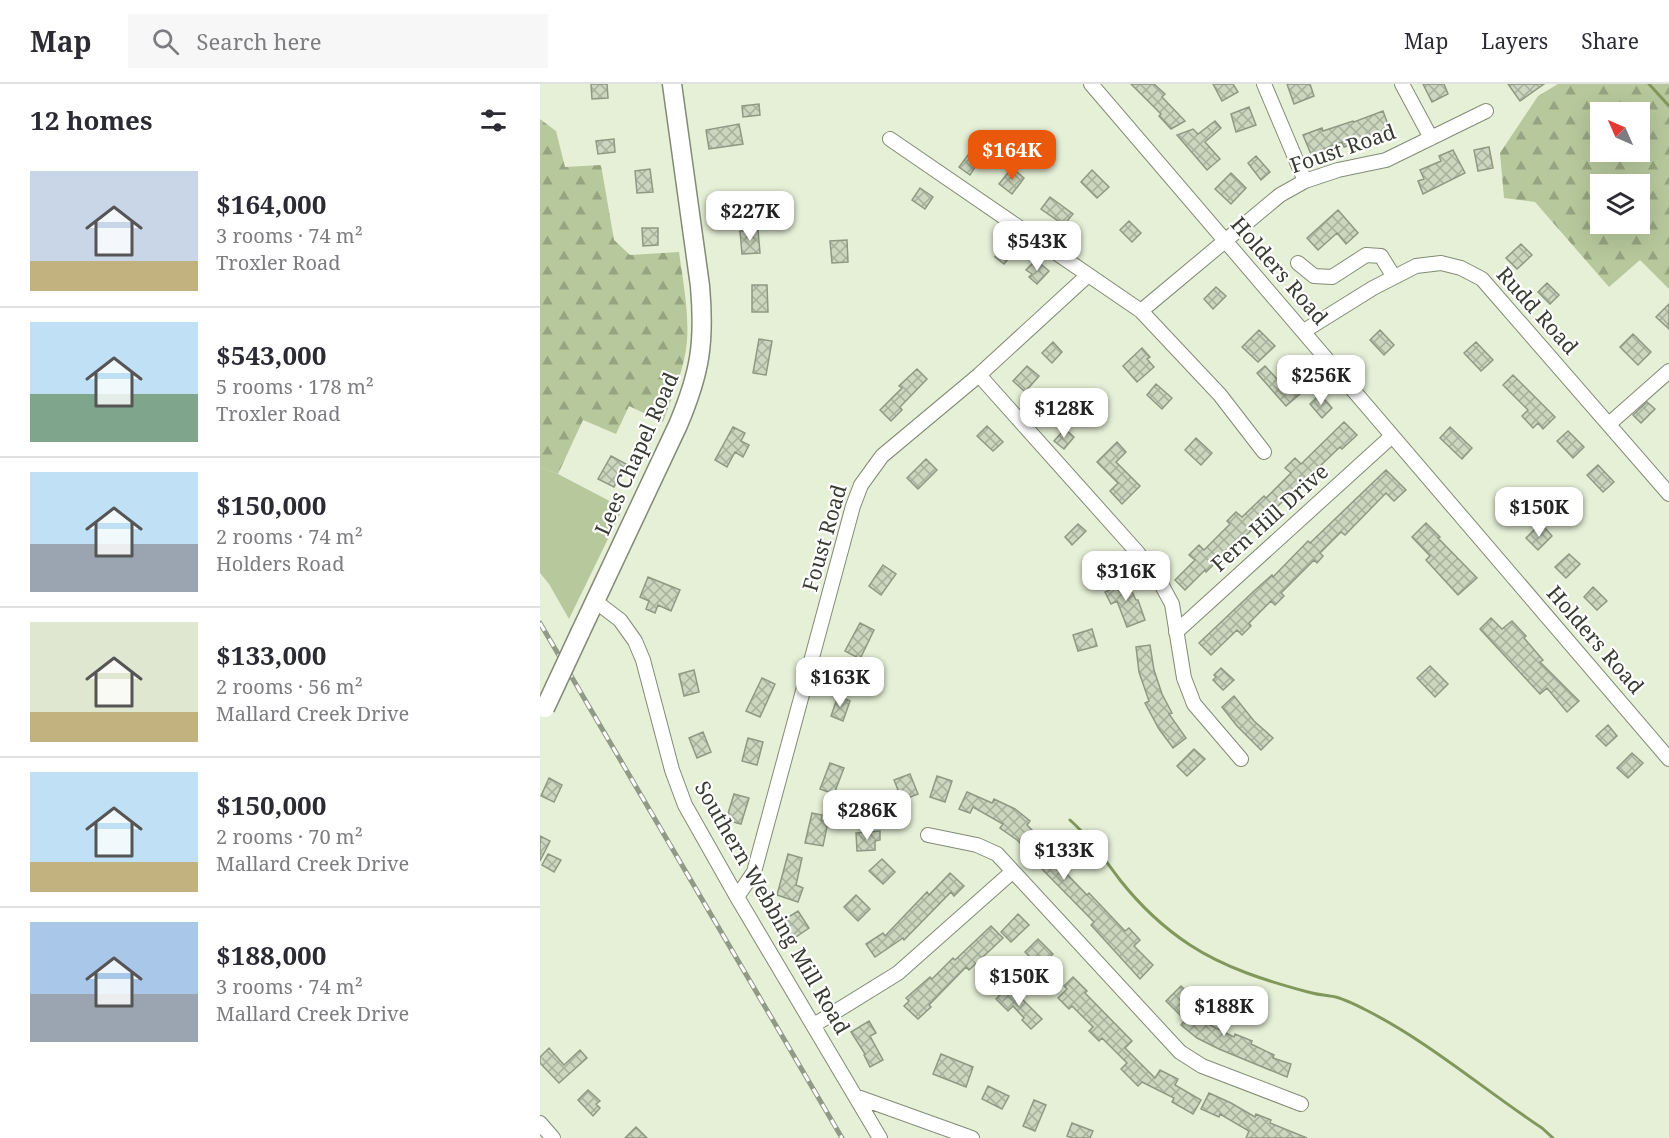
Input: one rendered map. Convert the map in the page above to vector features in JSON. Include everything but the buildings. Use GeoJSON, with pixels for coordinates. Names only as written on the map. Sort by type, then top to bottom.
{"type":"FeatureCollection","features":[{"type":"Feature","properties":{"kind":"main road","name":"Lees Chapel Road"},"geometry":{"type":"LineString","coordinates":[[543,713],[681,417],[692,391],[701,354],[703,318],[700,286],[672,84]]}},
{"type":"Feature","properties":{"kind":"street","name":"Holders Road"},"geometry":{"type":"LineString","coordinates":[[1091,84],[1669,759]]}},
{"type":"Feature","properties":{"kind":"street"},"geometry":{"type":"LineString","coordinates":[[1264,84],[1305,181]]}},
{"type":"Feature","properties":{"kind":"street"},"geometry":{"type":"LineString","coordinates":[[1402,84],[1431,138]]}},
{"type":"Feature","properties":{"kind":"street","name":"Foust Road"},"geometry":{"type":"LineString","coordinates":[[1141,311],[1280,195],[1305,181],[1338,170],[1386,160],[1486,111]]}},
{"type":"Feature","properties":{"kind":"street"},"geometry":{"type":"LineString","coordinates":[[890,139],[1141,311],[1220,395],[1264,452]]}},
{"type":"Feature","properties":{"kind":"street"},"geometry":{"type":"LineString","coordinates":[[1298,263],[1314,276],[1332,277],[1366,255],[1381,256],[1394,277]]}},
{"type":"Feature","properties":{"kind":"street","name":"Rudd Road"},"geometry":{"type":"LineString","coordinates":[[1304,331],[1373,288],[1416,266],[1441,263],[1461,268],[1482,279],[1669,494]]}},
{"type":"Feature","properties":{"kind":"street","name":"Foust Road"},"geometry":{"type":"LineString","coordinates":[[737,897],[754,872],[853,506],[861,485],[870,470],[887,452],[979,375],[1088,275]]}},
{"type":"Feature","properties":{"kind":"street"},"geometry":{"type":"LineString","coordinates":[[1609,424],[1669,371]]}},
{"type":"Feature","properties":{"kind":"street"},"geometry":{"type":"LineString","coordinates":[[979,375],[1160,582],[1172,603],[1184,678],[1194,704],[1241,759]]}},
{"type":"Feature","properties":{"kind":"street","name":"Fern Hill Drive"},"geometry":{"type":"LineString","coordinates":[[1176,632],[1392,436]]}},
{"type":"Feature","properties":{"kind":"street","name":"Southern Webbing Mill Road"},"geometry":{"type":"LineString","coordinates":[[595,601],[620,620],[636,641],[672,770],[686,805],[737,897],[880,1138]]}},
{"type":"Feature","properties":{"kind":"street"},"geometry":{"type":"LineString","coordinates":[[928,835],[977,845],[997,854],[1180,1052],[1202,1066],[1301,1104]]}},
{"type":"Feature","properties":{"kind":"street"},"geometry":{"type":"LineString","coordinates":[[814,1025],[898,973],[1012,872]]}},
{"type":"Feature","properties":{"kind":"street"},"geometry":{"type":"LineString","coordinates":[[855,1096],[972,1138]]}},
{"type":"Feature","properties":{"kind":"street"},"geometry":{"type":"LineString","coordinates":[[540,1123],[553,1138]]}},
{"type":"Feature","properties":{"kind":"green space"},"geometry":{"type":"Polygon","coordinates":[[[1558,84],[1669,84],[1669,289],[1640,260],[1609,287],[1535,202],[1504,198],[1500,153],[1538,96],[1558,84]]]}},
{"type":"Feature","properties":{"kind":"green space"},"geometry":{"type":"Polygon","coordinates":[[[540,119],[556,131],[565,167],[601,165],[614,240],[630,255],[679,252],[687,319],[684,361],[663,422],[629,406],[616,434],[583,420],[558,474],[540,467],[540,119]]]}},
{"type":"Feature","properties":{"kind":"green space"},"geometry":{"type":"Polygon","coordinates":[[[540,467],[623,508],[569,619],[540,573],[540,467]]]}},
{"type":"Feature","properties":{"kind":"waterway"},"geometry":{"type":"LineString","coordinates":[[1649,84],[1669,106]]}},
{"type":"Feature","properties":{"kind":"waterway"},"geometry":{"type":"LineString","coordinates":[[1070,820],[1144,907],[1190,945],[1247,973],[1308,992],[1339,998],[1364,1009],[1433,1050],[1553,1138]]}},
{"type":"Feature","properties":{"kind":"railway"},"geometry":{"type":"LineString","coordinates":[[540,623],[842,1138]]}}]}
